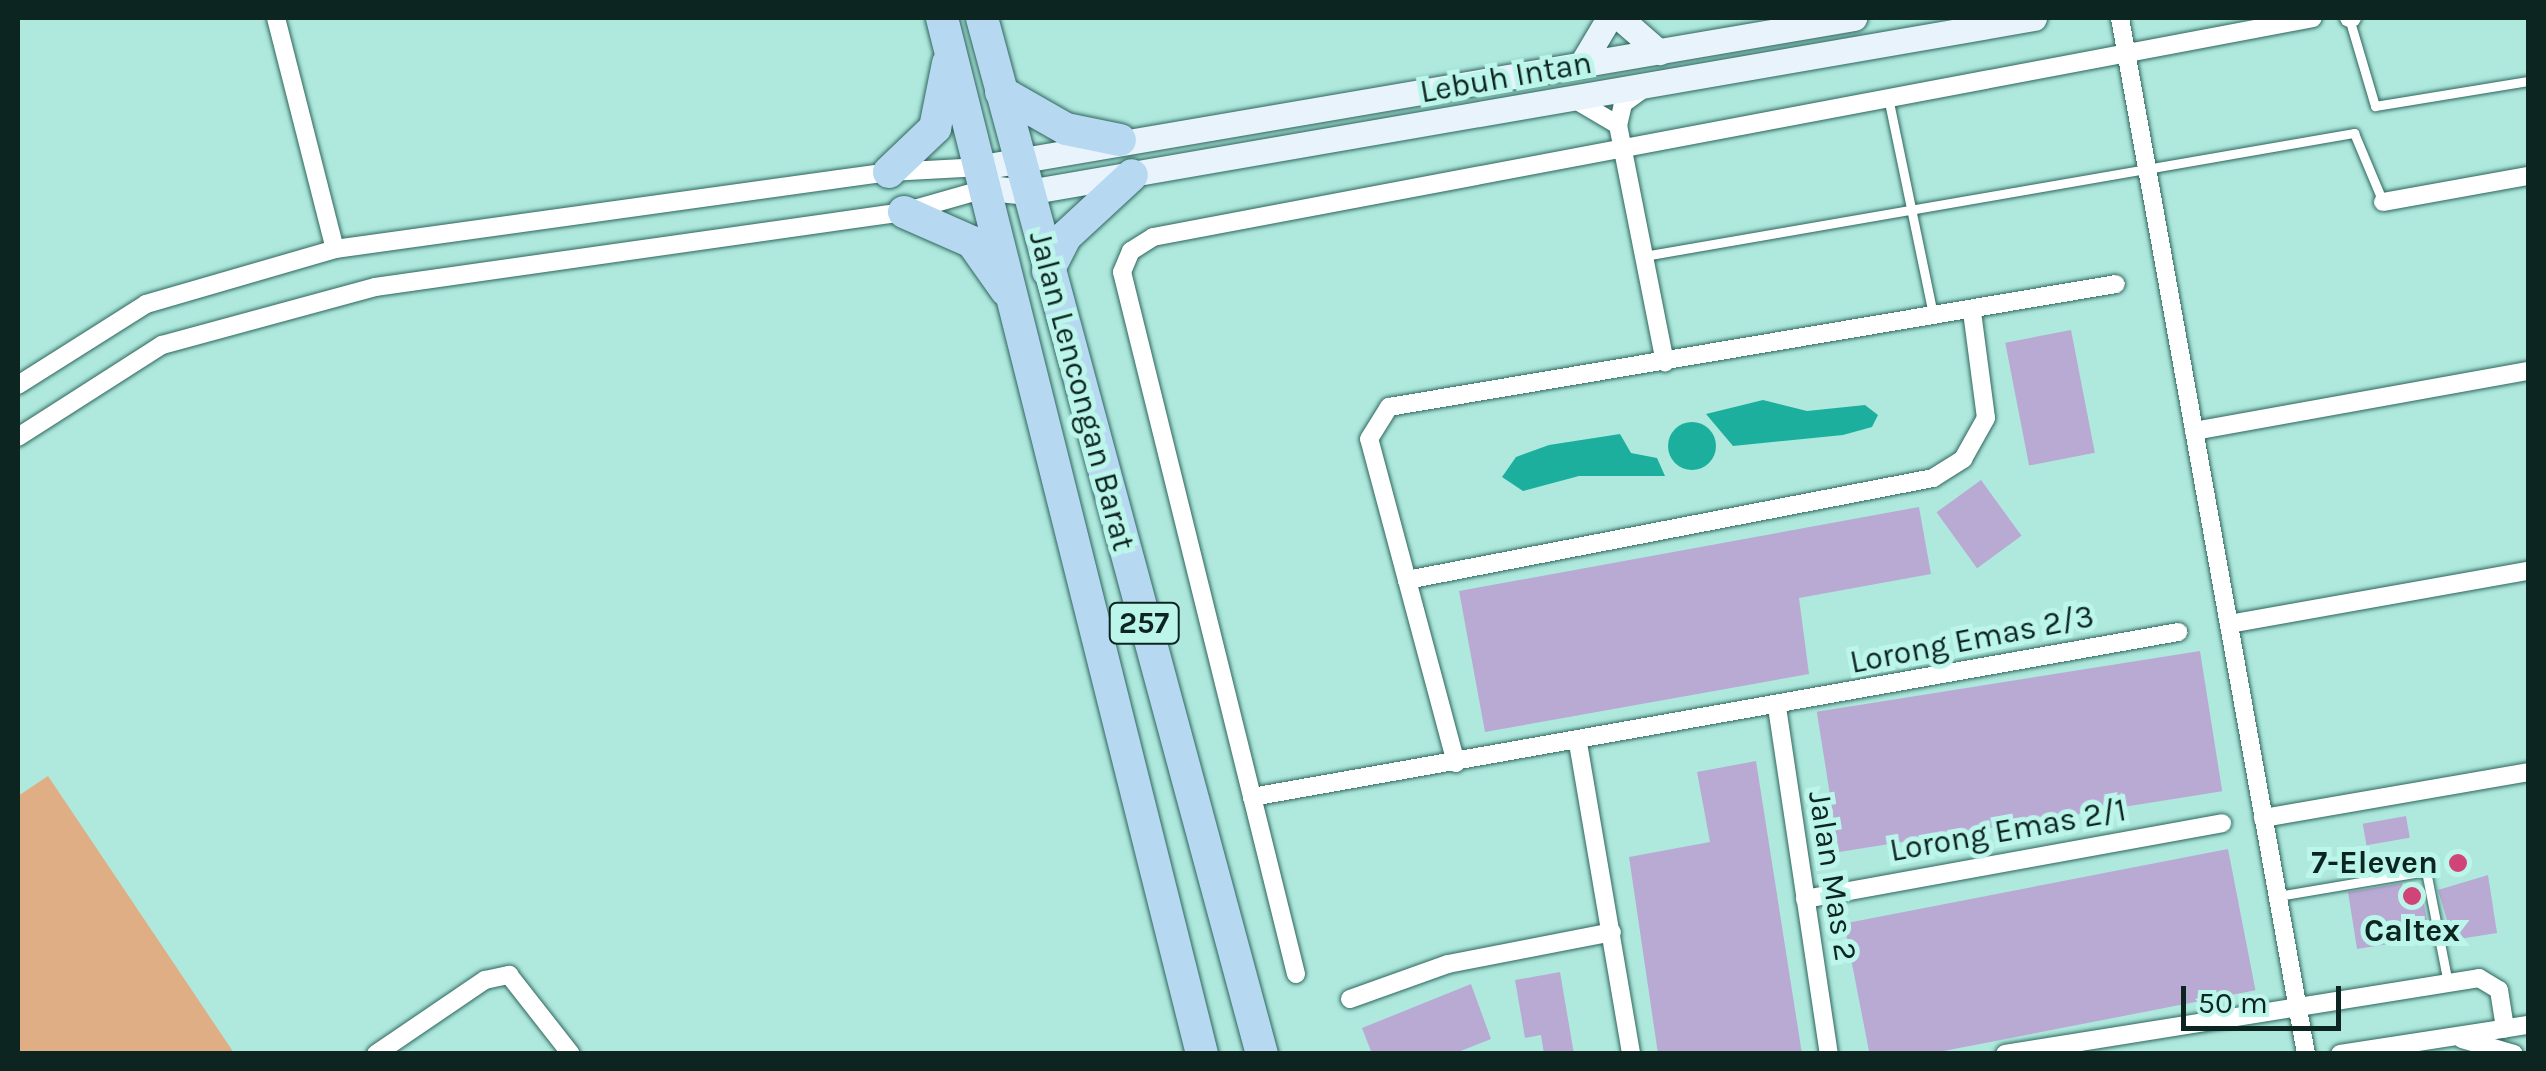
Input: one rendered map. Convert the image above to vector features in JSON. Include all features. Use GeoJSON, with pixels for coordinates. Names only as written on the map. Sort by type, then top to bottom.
{"type":"FeatureCollection","features":[{"type":"Feature","properties":{"kind":"highway","name":"Jalan Lencongan Barat"},"geometry":{"type":"LineString","coordinates":[[982,18],[1262,1054]]}},
{"type":"Feature","properties":{"kind":"highway","name":"Jalan Lencongan Barat"},"geometry":{"type":"LineString","coordinates":[[946,32],[1020,310],[1202,1054]]}},
{"type":"Feature","properties":{"kind":"highway"},"geometry":{"type":"LineString","coordinates":[[888,172],[935,128],[946,32]]}},
{"type":"Feature","properties":{"kind":"highway"},"geometry":{"type":"LineString","coordinates":[[1001,92],[1066,129],[1120,140]]}},
{"type":"Feature","properties":{"kind":"highway"},"geometry":{"type":"LineString","coordinates":[[1048,271],[1065,238],[1132,174]]}},
{"type":"Feature","properties":{"kind":"highway"},"geometry":{"type":"LineString","coordinates":[[904,212],[972,242],[1020,310]]}},
{"type":"Feature","properties":{"kind":"main road"},"geometry":{"type":"LineString","coordinates":[[1581,65],[1615,18],[1660,52]]}},
{"type":"Feature","properties":{"kind":"main road","name":"Lebuh Intan"},"geometry":{"type":"LineString","coordinates":[[986,178],[1018,161],[1120,140],[1854,18]]}},
{"type":"Feature","properties":{"kind":"main road","name":"Lebuh Intan"},"geometry":{"type":"LineString","coordinates":[[986,178],[1028,192],[2034,18]]}},
{"type":"Feature","properties":{"kind":"street"},"geometry":{"type":"LineString","coordinates":[[276,18],[335,249]]}},
{"type":"Feature","properties":{"kind":"street"},"geometry":{"type":"LineString","coordinates":[[1615,18],[1622,58]]}},
{"type":"Feature","properties":{"kind":"street"},"geometry":{"type":"LineString","coordinates":[[2120,18],[2306,1054]]}},
{"type":"Feature","properties":{"kind":"street"},"geometry":{"type":"LineString","coordinates":[[1296,974],[1122,272],[1131,251],[1152,237],[1889,102],[2313,18]]}},
{"type":"Feature","properties":{"kind":"street"},"geometry":{"type":"LineString","coordinates":[[1647,86],[1623,104],[1618,126],[1665,362]]}},
{"type":"Feature","properties":{"kind":"street"},"geometry":{"type":"LineString","coordinates":[[1574,99],[1618,126]]}},
{"type":"Feature","properties":{"kind":"street"},"geometry":{"type":"LineString","coordinates":[[18,385],[146,304],[335,249],[888,172],[986,178]]}},
{"type":"Feature","properties":{"kind":"street"},"geometry":{"type":"LineString","coordinates":[[2382,202],[2528,176]]}},
{"type":"Feature","properties":{"kind":"street"},"geometry":{"type":"LineString","coordinates":[[18,437],[162,344],[375,288],[904,212],[986,178]]}},
{"type":"Feature","properties":{"kind":"street"},"geometry":{"type":"LineString","coordinates":[[1456,763],[1369,439],[1390,408],[1972,312],[2116,284]]}},
{"type":"Feature","properties":{"kind":"street"},"geometry":{"type":"LineString","coordinates":[[1407,580],[1933,478],[1964,459],[1986,418],[1972,312]]}},
{"type":"Feature","properties":{"kind":"street"},"geometry":{"type":"LineString","coordinates":[[2194,431],[2528,371]]}},
{"type":"Feature","properties":{"kind":"street"},"geometry":{"type":"LineString","coordinates":[[2228,624],[2528,571]]}},
{"type":"Feature","properties":{"kind":"street","name":"Lorong Emas 2/3"},"geometry":{"type":"LineString","coordinates":[[1252,797],[1776,707],[2178,632]]}},
{"type":"Feature","properties":{"kind":"street","name":"Jalan Mas 2"},"geometry":{"type":"LineString","coordinates":[[1776,707],[1829,1054]]}},
{"type":"Feature","properties":{"kind":"street"},"geometry":{"type":"LineString","coordinates":[[1578,742],[1631,1054]]}},
{"type":"Feature","properties":{"kind":"street"},"geometry":{"type":"LineString","coordinates":[[2263,818],[2528,772]]}},
{"type":"Feature","properties":{"kind":"street","name":"Lorong Emas 2/1"},"geometry":{"type":"LineString","coordinates":[[1805,898],[2222,824]]}},
{"type":"Feature","properties":{"kind":"street"},"geometry":{"type":"LineString","coordinates":[[1350,999],[1448,964],[1612,932]]}},
{"type":"Feature","properties":{"kind":"street"},"geometry":{"type":"LineString","coordinates":[[376,1054],[485,980],[508,975],[571,1054]]}},
{"type":"Feature","properties":{"kind":"street"},"geometry":{"type":"LineString","coordinates":[[2005,1054],[2296,1003],[2448,983],[2493,982],[2505,1029]]}},
{"type":"Feature","properties":{"kind":"street"},"geometry":{"type":"LineString","coordinates":[[2340,1054],[2528,1025]]}},
{"type":"Feature","properties":{"kind":"street"},"geometry":{"type":"LineString","coordinates":[[2452,1036],[2514,1054]]}},
{"type":"Feature","properties":{"kind":"lane"},"geometry":{"type":"LineString","coordinates":[[2350,18],[2375,106],[2528,81]]}},
{"type":"Feature","properties":{"kind":"lane"},"geometry":{"type":"LineString","coordinates":[[1889,102],[1933,318]]}},
{"type":"Feature","properties":{"kind":"lane"},"geometry":{"type":"LineString","coordinates":[[1644,256],[2354,133],[2382,202]]}},
{"type":"Feature","properties":{"kind":"lane"},"geometry":{"type":"LineString","coordinates":[[2278,896],[2426,871],[2448,983]]}},
{"type":"Feature","properties":{"kind":"shaded area"},"geometry":{"type":"Polygon","coordinates":[[[1763,400],[1807,411],[1865,405],[1878,415],[1872,427],[1843,435],[1733,446],[1706,414],[1763,400]]]}},
{"type":"Feature","properties":{"kind":"shaded area"},"geometry":{"type":"Polygon","coordinates":[[[1692,422],[1709,429],[1716,446],[1709,463],[1692,470],[1675,463],[1668,446],[1675,429],[1692,422]]]}},
{"type":"Feature","properties":{"kind":"shaded area"},"geometry":{"type":"Polygon","coordinates":[[[1620,434],[1631,453],[1657,458],[1665,476],[1579,476],[1523,491],[1502,477],[1516,457],[1549,445],[1620,434]]]}},
{"type":"Feature","properties":{"kind":"shaded area"},"geometry":{"type":"Polygon","coordinates":[[[48,776],[234,1053],[18,1053],[18,796],[48,776]]]}},
{"type":"Feature","properties":{"kind":"building"},"geometry":{"type":"Polygon","coordinates":[[[2071,330],[2095,453],[2029,465],[2005,343],[2071,330]]]}},
{"type":"Feature","properties":{"kind":"building"},"geometry":{"type":"Polygon","coordinates":[[[1981,480],[2022,536],[1977,568],[1937,512],[1981,480]]]}},
{"type":"Feature","properties":{"kind":"building"},"geometry":{"type":"Polygon","coordinates":[[[1919,507],[1931,574],[1799,598],[1809,674],[1485,732],[1459,591],[1919,507]]]}},
{"type":"Feature","properties":{"kind":"building"},"geometry":{"type":"Polygon","coordinates":[[[2200,651],[2222,791],[1839,852],[1817,712],[2200,651]]]}},
{"type":"Feature","properties":{"kind":"building"},"geometry":{"type":"Polygon","coordinates":[[[1756,761],[1802,1054],[1658,1054],[1629,857],[1710,842],[1697,772],[1756,761]]]}},
{"type":"Feature","properties":{"kind":"building"},"geometry":{"type":"Polygon","coordinates":[[[2406,816],[2410,838],[2366,845],[2363,824],[2406,816]]]}},
{"type":"Feature","properties":{"kind":"building"},"geometry":{"type":"Polygon","coordinates":[[[2228,849],[2255,990],[1928,1054],[1870,1054],[1844,924],[2228,849]]]}},
{"type":"Feature","properties":{"kind":"building"},"geometry":{"type":"Polygon","coordinates":[[[2488,875],[2497,933],[2453,940],[2438,890],[2488,875]]]}},
{"type":"Feature","properties":{"kind":"building"},"geometry":{"type":"Polygon","coordinates":[[[2402,883],[2404,896],[2422,893],[2428,926],[2406,929],[2408,941],[2357,949],[2348,892],[2402,883]]]}},
{"type":"Feature","properties":{"kind":"building"},"geometry":{"type":"Polygon","coordinates":[[[1560,972],[1574,1054],[1544,1054],[1541,1035],[1525,1038],[1515,980],[1560,972]]]}},
{"type":"Feature","properties":{"kind":"building"},"geometry":{"type":"Polygon","coordinates":[[[1471,984],[1491,1039],[1453,1054],[1372,1054],[1362,1028],[1471,984]]]}},
{"type":"Feature","properties":{"kind":"place","name":"7-Eleven"},"geometry":{"type":"Point","coordinates":[2458,863]}},
{"type":"Feature","properties":{"kind":"place","name":"Caltex"},"geometry":{"type":"Point","coordinates":[2412,896]}}]}
